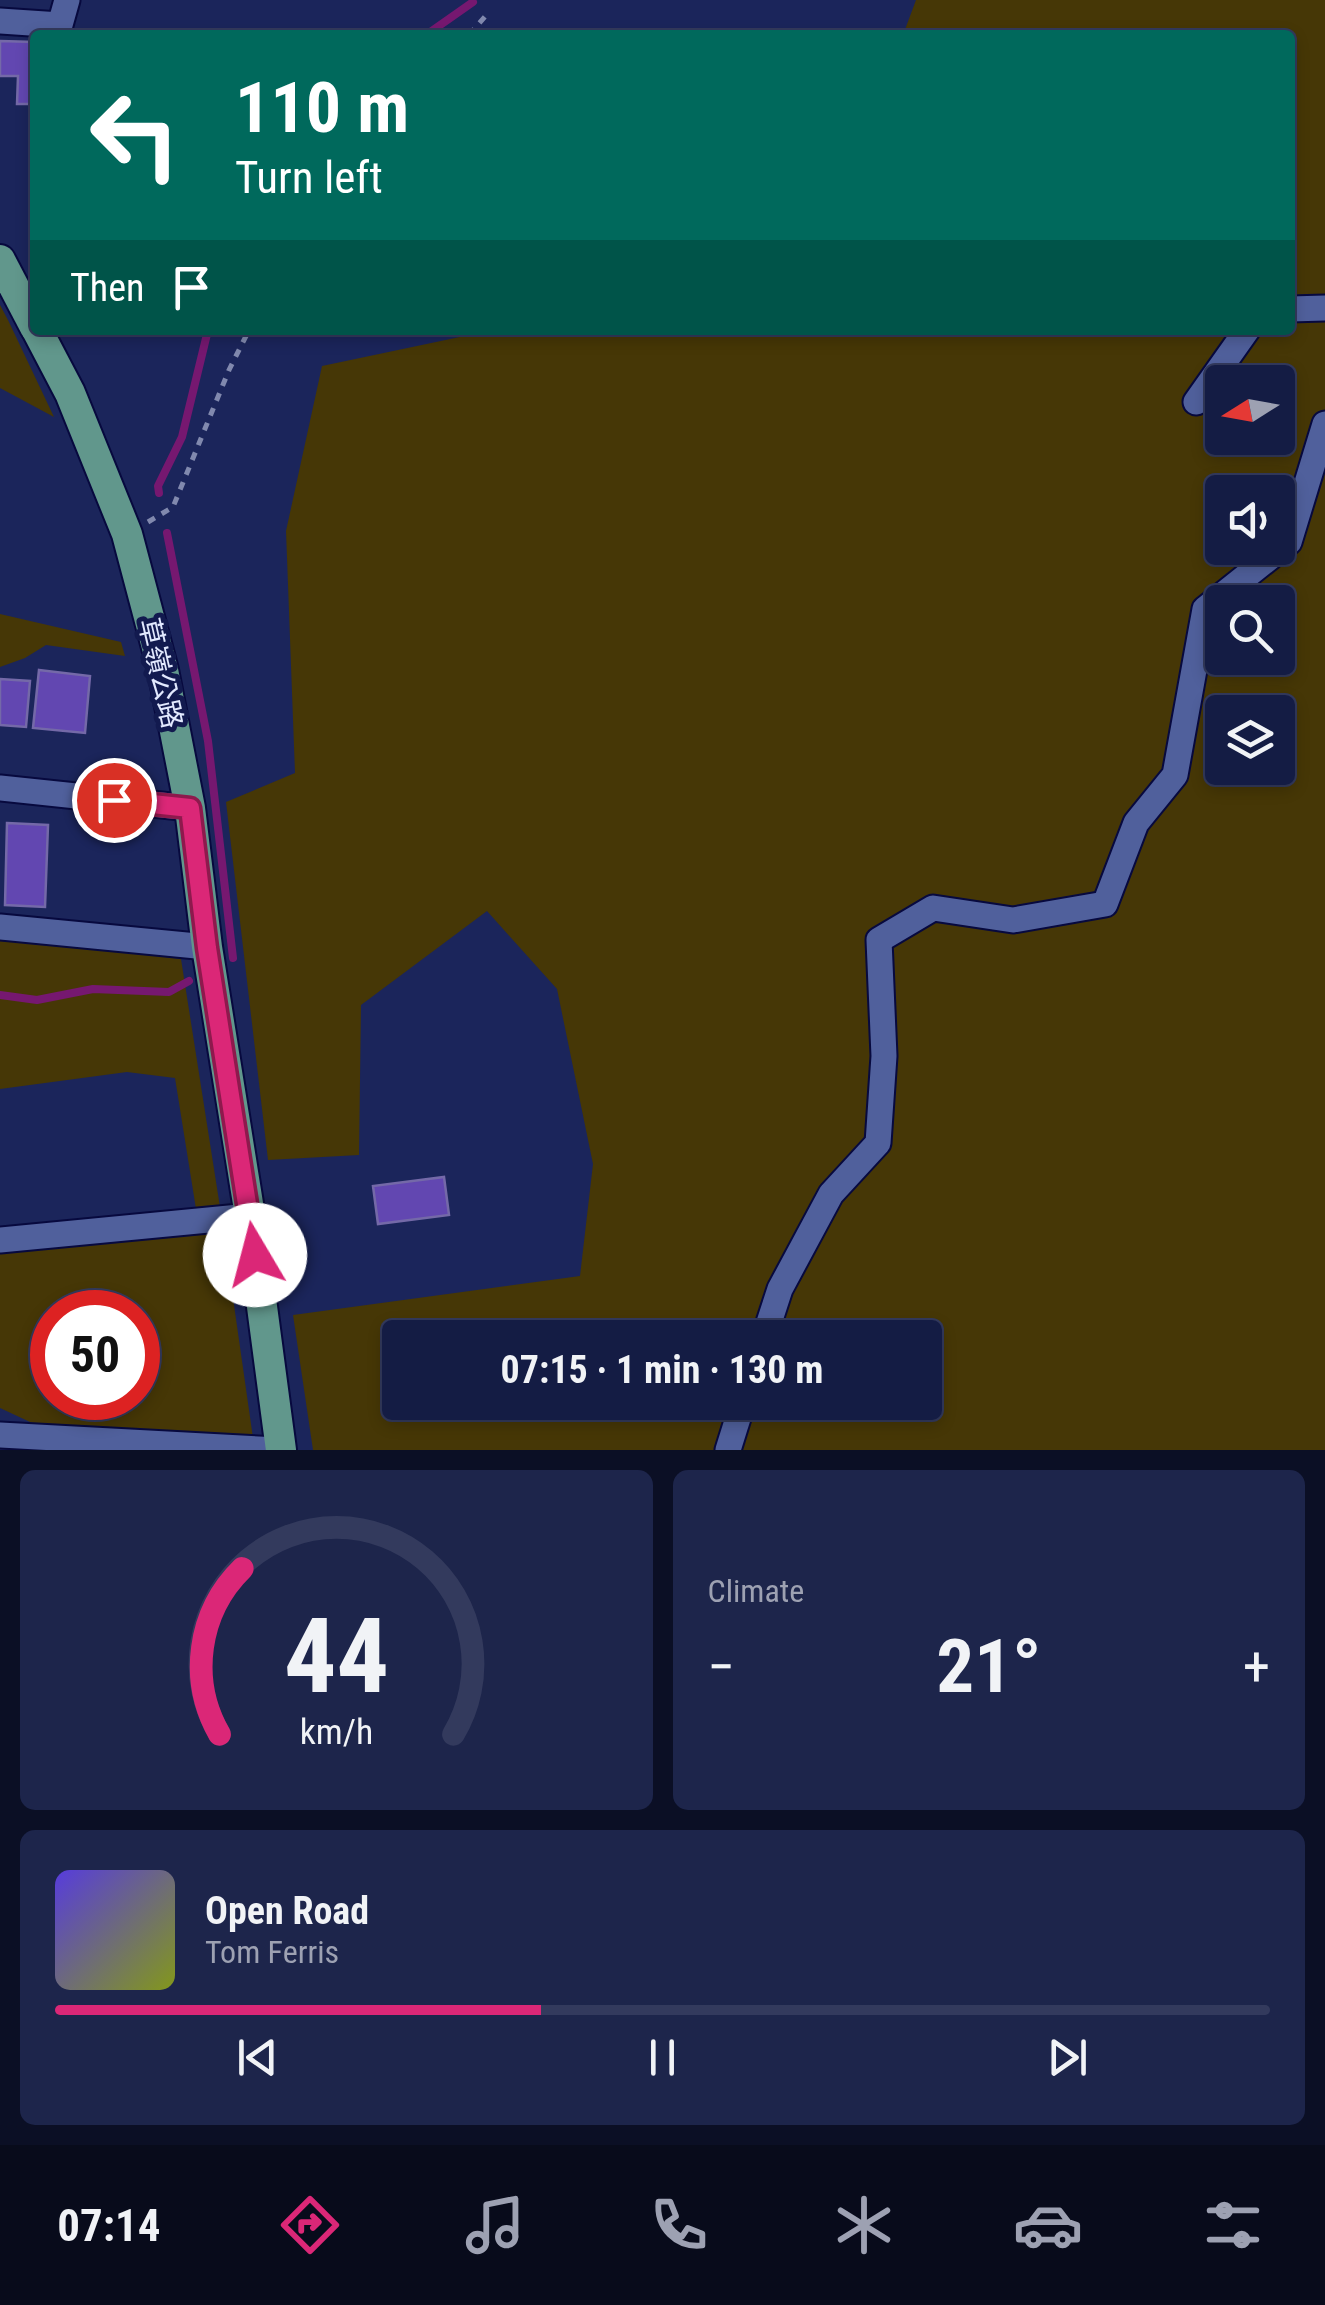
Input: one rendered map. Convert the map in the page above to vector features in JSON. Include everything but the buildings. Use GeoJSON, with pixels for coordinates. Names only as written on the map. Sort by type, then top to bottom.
{"type":"FeatureCollection","features":[{"type":"Feature","properties":{"kind":"main road","name":"草嶺公路"},"geometry":{"type":"LineString","coordinates":[[0,260],[30,317]]}},
{"type":"Feature","properties":{"kind":"main road","name":"草嶺公路"},"geometry":{"type":"LineString","coordinates":[[40,335],[70,393],[126,534],[163,670],[190,808],[207,948],[250,1216],[279,1450]]}},
{"type":"Feature","properties":{"kind":"street"},"geometry":{"type":"LineString","coordinates":[[0,21],[60,25],[67,0]]}},
{"type":"Feature","properties":{"kind":"street"},"geometry":{"type":"LineString","coordinates":[[1295,309],[1325,308]]}},
{"type":"Feature","properties":{"kind":"street"},"geometry":{"type":"LineString","coordinates":[[1196,402],[1243,335]]}},
{"type":"Feature","properties":{"kind":"street"},"geometry":{"type":"LineString","coordinates":[[770,1320],[780,1289],[831,1194],[878,1143],[884,1056],[879,940],[933,908],[1013,920],[1105,904],[1136,824],[1175,775],[1205,609],[1289,542],[1325,424]]}},
{"type":"Feature","properties":{"kind":"street"},"geometry":{"type":"LineString","coordinates":[[0,788],[190,808]]}},
{"type":"Feature","properties":{"kind":"street"},"geometry":{"type":"LineString","coordinates":[[0,926],[207,948]]}},
{"type":"Feature","properties":{"kind":"street"},"geometry":{"type":"LineString","coordinates":[[0,1240],[250,1216]]}},
{"type":"Feature","properties":{"kind":"street"},"geometry":{"type":"LineString","coordinates":[[728,1450],[737,1420]]}},
{"type":"Feature","properties":{"kind":"street"},"geometry":{"type":"LineString","coordinates":[[0,1434],[279,1450]]}},
{"type":"Feature","properties":{"kind":"path"},"geometry":{"type":"LineString","coordinates":[[474,30],[489,12]]}},
{"type":"Feature","properties":{"kind":"path"},"geometry":{"type":"LineString","coordinates":[[126,534],[173,507],[247,335]]}},
{"type":"Feature","properties":{"kind":"shaded area"},"geometry":{"type":"Polygon","coordinates":[[[916,0],[1325,0],[1325,1450],[313,1450],[293,1315],[580,1276],[593,1164],[557,989],[487,911],[361,1005],[359,1155],[268,1160],[226,802],[295,773],[286,531],[322,366],[469,335],[1295,335],[1295,30],[905,30],[916,0]]]}},
{"type":"Feature","properties":{"kind":"shaded area"},"geometry":{"type":"Polygon","coordinates":[[[0,305],[8,320],[54,417],[0,388],[0,305]]]}},
{"type":"Feature","properties":{"kind":"shaded area"},"geometry":{"type":"Polygon","coordinates":[[[0,614],[121,642],[125,656],[46,645],[0,667],[0,614]]]}},
{"type":"Feature","properties":{"kind":"shaded area"},"geometry":{"type":"Polygon","coordinates":[[[0,937],[181,959],[220,1207],[196,1209],[175,1078],[127,1072],[0,1089],[0,937]]]}},
{"type":"Feature","properties":{"kind":"shaded area"},"geometry":{"type":"Polygon","coordinates":[[[223,1228],[253,1438],[43,1428],[0,1408],[0,1254],[223,1228]]]}},
{"type":"Feature","properties":{"kind":"waterway"},"geometry":{"type":"LineString","coordinates":[[433,30],[473,2]]}},
{"type":"Feature","properties":{"kind":"waterway"},"geometry":{"type":"LineString","coordinates":[[159,493],[158,486],[182,437],[207,335]]}},
{"type":"Feature","properties":{"kind":"waterway"},"geometry":{"type":"LineString","coordinates":[[167,533],[208,741],[233,958]]}},
{"type":"Feature","properties":{"kind":"waterway"},"geometry":{"type":"LineString","coordinates":[[0,995],[37,1000],[93,989],[169,992],[189,981]]}},
{"type":"Feature","properties":{"kind":"route"},"geometry":{"type":"LineString","coordinates":[[114,800],[190,808],[207,948],[255,1255]]}}]}
